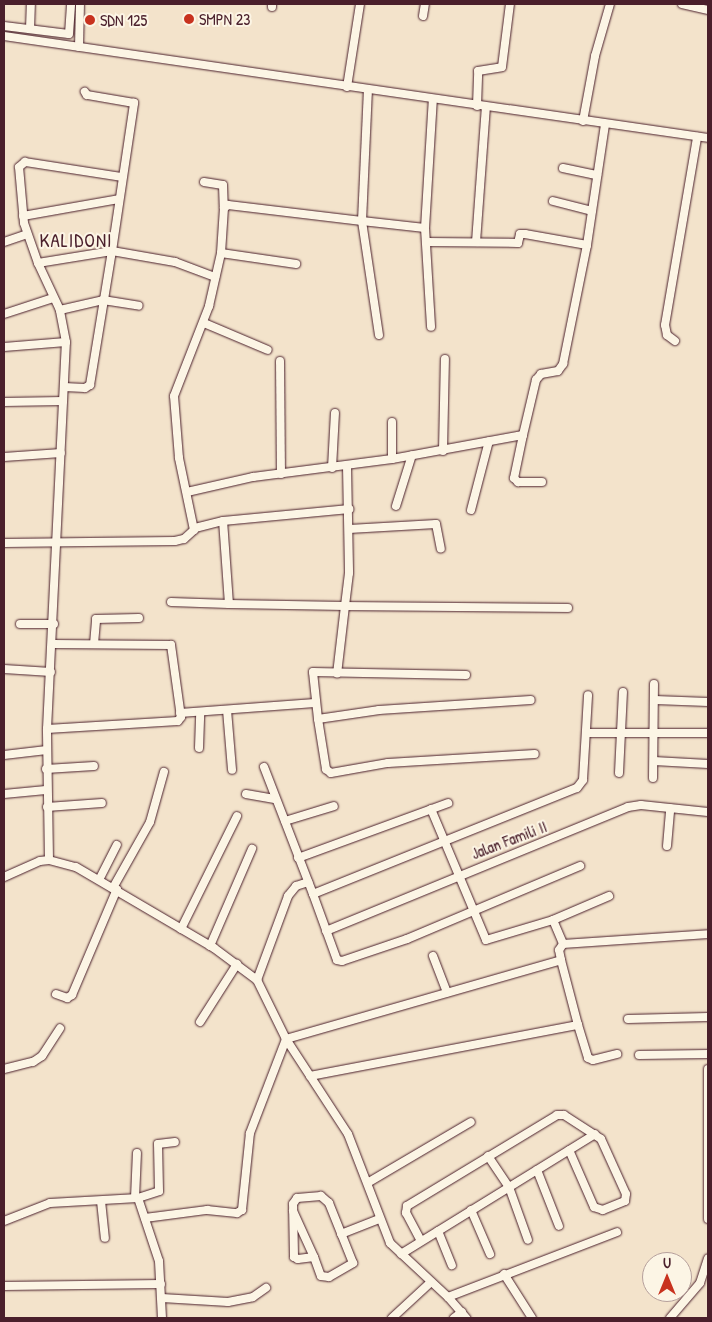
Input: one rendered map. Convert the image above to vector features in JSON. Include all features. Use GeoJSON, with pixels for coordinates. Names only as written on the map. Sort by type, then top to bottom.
{"type":"FeatureCollection","features":[{"type":"Feature","properties":{"kind":"street"},"geometry":{"type":"LineString","coordinates":[[30,29],[31,4]]}},
{"type":"Feature","properties":{"kind":"street"},"geometry":{"type":"LineString","coordinates":[[4,26],[70,33],[71,4]]}},
{"type":"Feature","properties":{"kind":"street"},"geometry":{"type":"LineString","coordinates":[[79,47],[80,4]]}},
{"type":"Feature","properties":{"kind":"street"},"geometry":{"type":"LineString","coordinates":[[347,87],[360,4]]}},
{"type":"Feature","properties":{"kind":"street"},"geometry":{"type":"LineString","coordinates":[[423,16],[425,4]]}},
{"type":"Feature","properties":{"kind":"street"},"geometry":{"type":"LineString","coordinates":[[477,106],[478,71],[502,67],[507,49],[510,4]]}},
{"type":"Feature","properties":{"kind":"street"},"geometry":{"type":"LineString","coordinates":[[583,121],[595,56],[610,4]]}},
{"type":"Feature","properties":{"kind":"street"},"geometry":{"type":"LineString","coordinates":[[682,4],[708,10]]}},
{"type":"Feature","properties":{"kind":"street"},"geometry":{"type":"LineString","coordinates":[[4,36],[347,87],[367,95],[433,104],[477,106],[486,109],[583,121],[604,128],[696,142],[708,138]]}},
{"type":"Feature","properties":{"kind":"street"},"geometry":{"type":"LineString","coordinates":[[64,387],[85,388],[90,385],[134,103],[85,92]]}},
{"type":"Feature","properties":{"kind":"street"},"geometry":{"type":"LineString","coordinates":[[367,95],[362,221],[379,335]]}},
{"type":"Feature","properties":{"kind":"street"},"geometry":{"type":"LineString","coordinates":[[431,327],[425,228],[433,104]]}},
{"type":"Feature","properties":{"kind":"street"},"geometry":{"type":"LineString","coordinates":[[476,242],[486,109]]}},
{"type":"Feature","properties":{"kind":"street"},"geometry":{"type":"LineString","coordinates":[[542,482],[518,482],[514,478],[536,380],[541,374],[558,371],[562,364],[587,245],[604,128]]}},
{"type":"Feature","properties":{"kind":"street"},"geometry":{"type":"LineString","coordinates":[[675,341],[667,335],[665,325],[696,142]]}},
{"type":"Feature","properties":{"kind":"street"},"geometry":{"type":"LineString","coordinates":[[49,860],[46,808],[47,729],[58,543],[66,342],[60,310],[38,264],[27,234],[23,216],[20,163],[122,176]]}},
{"type":"Feature","properties":{"kind":"street"},"geometry":{"type":"LineString","coordinates":[[562,168],[597,175]]}},
{"type":"Feature","properties":{"kind":"street"},"geometry":{"type":"LineString","coordinates":[[195,528],[179,458],[174,396],[204,323],[221,253],[224,208],[223,185],[204,182]]}},
{"type":"Feature","properties":{"kind":"street"},"geometry":{"type":"LineString","coordinates":[[23,216],[119,199]]}},
{"type":"Feature","properties":{"kind":"street"},"geometry":{"type":"LineString","coordinates":[[553,201],[592,212]]}},
{"type":"Feature","properties":{"kind":"street"},"geometry":{"type":"LineString","coordinates":[[224,208],[228,205],[425,228]]}},
{"type":"Feature","properties":{"kind":"street"},"geometry":{"type":"LineString","coordinates":[[4,242],[27,234]]}},
{"type":"Feature","properties":{"kind":"street"},"geometry":{"type":"LineString","coordinates":[[427,242],[518,243],[520,234],[525,234],[587,245]]}},
{"type":"Feature","properties":{"kind":"street"},"geometry":{"type":"LineString","coordinates":[[38,264],[112,251],[175,262],[215,276]]}},
{"type":"Feature","properties":{"kind":"street"},"geometry":{"type":"LineString","coordinates":[[221,253],[296,264]]}},
{"type":"Feature","properties":{"kind":"street"},"geometry":{"type":"LineString","coordinates":[[4,314],[53,298]]}},
{"type":"Feature","properties":{"kind":"street"},"geometry":{"type":"LineString","coordinates":[[60,310],[103,300],[139,306]]}},
{"type":"Feature","properties":{"kind":"street"},"geometry":{"type":"LineString","coordinates":[[204,323],[268,350]]}},
{"type":"Feature","properties":{"kind":"street"},"geometry":{"type":"LineString","coordinates":[[4,348],[66,342]]}},
{"type":"Feature","properties":{"kind":"street"},"geometry":{"type":"LineString","coordinates":[[443,450],[446,359]]}},
{"type":"Feature","properties":{"kind":"street"},"geometry":{"type":"LineString","coordinates":[[280,361],[280,474]]}},
{"type":"Feature","properties":{"kind":"street"},"geometry":{"type":"LineString","coordinates":[[4,402],[64,401]]}},
{"type":"Feature","properties":{"kind":"street"},"geometry":{"type":"LineString","coordinates":[[332,468],[335,413]]}},
{"type":"Feature","properties":{"kind":"street"},"geometry":{"type":"LineString","coordinates":[[392,422],[392,459]]}},
{"type":"Feature","properties":{"kind":"street"},"geometry":{"type":"LineString","coordinates":[[187,492],[280,474],[412,456],[523,435]]}},
{"type":"Feature","properties":{"kind":"street"},"geometry":{"type":"LineString","coordinates":[[471,510],[489,441]]}},
{"type":"Feature","properties":{"kind":"street"},"geometry":{"type":"LineString","coordinates":[[4,457],[61,453]]}},
{"type":"Feature","properties":{"kind":"street"},"geometry":{"type":"LineString","coordinates":[[396,506],[412,456]]}},
{"type":"Feature","properties":{"kind":"street"},"geometry":{"type":"LineString","coordinates":[[337,674],[338,642],[346,606],[349,529],[347,466]]}},
{"type":"Feature","properties":{"kind":"street"},"geometry":{"type":"LineString","coordinates":[[4,543],[176,541],[184,539],[195,528],[223,521],[349,509]]}},
{"type":"Feature","properties":{"kind":"street"},"geometry":{"type":"LineString","coordinates":[[223,521],[229,604]]}},
{"type":"Feature","properties":{"kind":"street"},"geometry":{"type":"LineString","coordinates":[[349,529],[436,524],[441,549]]}},
{"type":"Feature","properties":{"kind":"street"},"geometry":{"type":"LineString","coordinates":[[171,602],[568,608]]}},
{"type":"Feature","properties":{"kind":"street"},"geometry":{"type":"LineString","coordinates":[[94,644],[96,619],[139,618]]}},
{"type":"Feature","properties":{"kind":"street"},"geometry":{"type":"LineString","coordinates":[[20,624],[54,624]]}},
{"type":"Feature","properties":{"kind":"street"},"geometry":{"type":"LineString","coordinates":[[47,729],[178,720],[180,713],[171,645],[53,644]]}},
{"type":"Feature","properties":{"kind":"street"},"geometry":{"type":"LineString","coordinates":[[4,669],[51,672]]}},
{"type":"Feature","properties":{"kind":"street"},"geometry":{"type":"LineString","coordinates":[[466,675],[337,674],[314,672],[315,703],[326,770],[331,773],[388,763],[535,754]]}},
{"type":"Feature","properties":{"kind":"street"},"geometry":{"type":"LineString","coordinates":[[653,778],[656,732],[654,684]]}},
{"type":"Feature","properties":{"kind":"street"},"geometry":{"type":"LineString","coordinates":[[619,773],[623,692]]}},
{"type":"Feature","properties":{"kind":"street"},"geometry":{"type":"LineString","coordinates":[[313,894],[577,788],[583,780],[588,695]]}},
{"type":"Feature","properties":{"kind":"street"},"geometry":{"type":"LineString","coordinates":[[318,719],[379,710],[531,700]]}},
{"type":"Feature","properties":{"kind":"street"},"geometry":{"type":"LineString","coordinates":[[655,700],[708,702]]}},
{"type":"Feature","properties":{"kind":"street"},"geometry":{"type":"LineString","coordinates":[[180,713],[315,703]]}},
{"type":"Feature","properties":{"kind":"street"},"geometry":{"type":"LineString","coordinates":[[227,710],[232,770]]}},
{"type":"Feature","properties":{"kind":"street"},"geometry":{"type":"LineString","coordinates":[[199,748],[200,712]]}},
{"type":"Feature","properties":{"kind":"street"},"geometry":{"type":"LineString","coordinates":[[586,733],[708,733]]}},
{"type":"Feature","properties":{"kind":"street"},"geometry":{"type":"LineString","coordinates":[[4,755],[47,750]]}},
{"type":"Feature","properties":{"kind":"street"},"geometry":{"type":"LineString","coordinates":[[654,761],[708,764]]}},
{"type":"Feature","properties":{"kind":"street"},"geometry":{"type":"LineString","coordinates":[[46,768],[94,766]]}},
{"type":"Feature","properties":{"kind":"street"},"geometry":{"type":"LineString","coordinates":[[264,767],[337,960],[342,961],[475,912],[580,866]]}},
{"type":"Feature","properties":{"kind":"street"},"geometry":{"type":"LineString","coordinates":[[56,994],[67,998],[72,995],[116,888],[150,822],[164,772]]}},
{"type":"Feature","properties":{"kind":"street"},"geometry":{"type":"LineString","coordinates":[[4,794],[46,790]]}},
{"type":"Feature","properties":{"kind":"street"},"geometry":{"type":"LineString","coordinates":[[246,794],[275,799]]}},
{"type":"Feature","properties":{"kind":"street"},"geometry":{"type":"LineString","coordinates":[[46,808],[102,803]]}},
{"type":"Feature","properties":{"kind":"street"},"geometry":{"type":"LineString","coordinates":[[298,858],[448,803]]}},
{"type":"Feature","properties":{"kind":"street"},"geometry":{"type":"LineString","coordinates":[[285,821],[334,806]]}},
{"type":"Feature","properties":{"kind":"street","name":"Jalan Famili II"},"geometry":{"type":"LineString","coordinates":[[326,931],[457,875],[628,807],[670,808],[708,812]]}},
{"type":"Feature","properties":{"kind":"street"},"geometry":{"type":"LineString","coordinates":[[667,846],[670,808]]}},
{"type":"Feature","properties":{"kind":"street"},"geometry":{"type":"LineString","coordinates":[[431,809],[457,875],[488,941],[552,920],[609,896]]}},
{"type":"Feature","properties":{"kind":"street"},"geometry":{"type":"LineString","coordinates":[[181,929],[237,816]]}},
{"type":"Feature","properties":{"kind":"street"},"geometry":{"type":"LineString","coordinates":[[100,878],[117,845]]}},
{"type":"Feature","properties":{"kind":"street"},"geometry":{"type":"LineString","coordinates":[[210,946],[252,848]]}},
{"type":"Feature","properties":{"kind":"street"},"geometry":{"type":"LineString","coordinates":[[4,877],[49,860],[76,867],[100,878],[210,946],[238,964],[257,980],[286,1039],[348,1134],[369,1182],[379,1219],[390,1243],[448,1297],[464,1315],[454,1318]]}},
{"type":"Feature","properties":{"kind":"street"},"geometry":{"type":"LineString","coordinates":[[257,980],[288,896],[296,886],[308,882]]}},
{"type":"Feature","properties":{"kind":"street"},"geometry":{"type":"LineString","coordinates":[[552,920],[563,944]]}},
{"type":"Feature","properties":{"kind":"street"},"geometry":{"type":"LineString","coordinates":[[563,944],[708,934]]}},
{"type":"Feature","properties":{"kind":"street"},"geometry":{"type":"LineString","coordinates":[[563,944],[559,950],[561,960],[588,1058],[593,1060],[617,1054]]}},
{"type":"Feature","properties":{"kind":"street"},"geometry":{"type":"LineString","coordinates":[[433,956],[446,992]]}},
{"type":"Feature","properties":{"kind":"street"},"geometry":{"type":"LineString","coordinates":[[286,1039],[561,960]]}},
{"type":"Feature","properties":{"kind":"street"},"geometry":{"type":"LineString","coordinates":[[200,1022],[238,964]]}},
{"type":"Feature","properties":{"kind":"street"},"geometry":{"type":"LineString","coordinates":[[628,1019],[708,1017]]}},
{"type":"Feature","properties":{"kind":"street"},"geometry":{"type":"LineString","coordinates":[[310,1076],[578,1025]]}},
{"type":"Feature","properties":{"kind":"street"},"geometry":{"type":"LineString","coordinates":[[4,1069],[33,1062],[42,1056],[60,1028]]}},
{"type":"Feature","properties":{"kind":"street"},"geometry":{"type":"LineString","coordinates":[[145,1218],[207,1210],[237,1212],[242,1210],[250,1133],[286,1039]]}},
{"type":"Feature","properties":{"kind":"street"},"geometry":{"type":"LineString","coordinates":[[639,1055],[708,1054]]}},
{"type":"Feature","properties":{"kind":"street"},"geometry":{"type":"LineString","coordinates":[[708,1069],[708,1219]]}},
{"type":"Feature","properties":{"kind":"street"},"geometry":{"type":"LineString","coordinates":[[421,1241],[406,1213],[407,1206],[558,1115],[564,1115],[601,1139],[626,1194],[625,1201],[603,1210],[594,1207],[569,1150]]}},
{"type":"Feature","properties":{"kind":"street"},"geometry":{"type":"LineString","coordinates":[[369,1182],[471,1122]]}},
{"type":"Feature","properties":{"kind":"street"},"geometry":{"type":"LineString","coordinates":[[401,1254],[595,1134]]}},
{"type":"Feature","properties":{"kind":"street"},"geometry":{"type":"LineString","coordinates":[[4,1221],[50,1203],[137,1198],[159,1192],[158,1144],[174,1142]]}},
{"type":"Feature","properties":{"kind":"street"},"geometry":{"type":"LineString","coordinates":[[137,1153],[137,1198],[157,1251],[161,1284],[162,1318]]}},
{"type":"Feature","properties":{"kind":"street"},"geometry":{"type":"LineString","coordinates":[[488,1156],[508,1187],[528,1240]]}},
{"type":"Feature","properties":{"kind":"street"},"geometry":{"type":"LineString","coordinates":[[537,1170],[558,1226]]}},
{"type":"Feature","properties":{"kind":"street"},"geometry":{"type":"LineString","coordinates":[[293,1211],[314,1258],[325,1277],[350,1266],[353,1258],[326,1199],[297,1198],[293,1204],[293,1211],[294,1256],[298,1259],[314,1258]]}},
{"type":"Feature","properties":{"kind":"street"},"geometry":{"type":"LineString","coordinates":[[101,1201],[105,1238]]}},
{"type":"Feature","properties":{"kind":"street"},"geometry":{"type":"LineString","coordinates":[[471,1210],[490,1254]]}},
{"type":"Feature","properties":{"kind":"street"},"geometry":{"type":"LineString","coordinates":[[341,1234],[379,1219]]}},
{"type":"Feature","properties":{"kind":"street"},"geometry":{"type":"LineString","coordinates":[[438,1231],[452,1265]]}},
{"type":"Feature","properties":{"kind":"street"},"geometry":{"type":"LineString","coordinates":[[448,1297],[617,1232]]}},
{"type":"Feature","properties":{"kind":"street"},"geometry":{"type":"LineString","coordinates":[[670,1318],[704,1283],[708,1258]]}},
{"type":"Feature","properties":{"kind":"street"},"geometry":{"type":"LineString","coordinates":[[504,1274],[532,1318]]}},
{"type":"Feature","properties":{"kind":"street"},"geometry":{"type":"LineString","coordinates":[[392,1318],[431,1282]]}},
{"type":"Feature","properties":{"kind":"street"},"geometry":{"type":"LineString","coordinates":[[4,1286],[161,1284]]}},
{"type":"Feature","properties":{"kind":"street"},"geometry":{"type":"LineString","coordinates":[[162,1298],[228,1302],[253,1297],[266,1288]]}},
{"type":"Feature","properties":{"kind":"place","name":"SMPN 23"},"geometry":{"type":"Point","coordinates":[189,19]}},
{"type":"Feature","properties":{"kind":"place","name":"SDN 125"},"geometry":{"type":"Point","coordinates":[90,20]}},
{"type":"Feature","properties":{"kind":"district","name":"KALIDONI"},"geometry":{"type":"Point","coordinates":[76,241]}}]}
